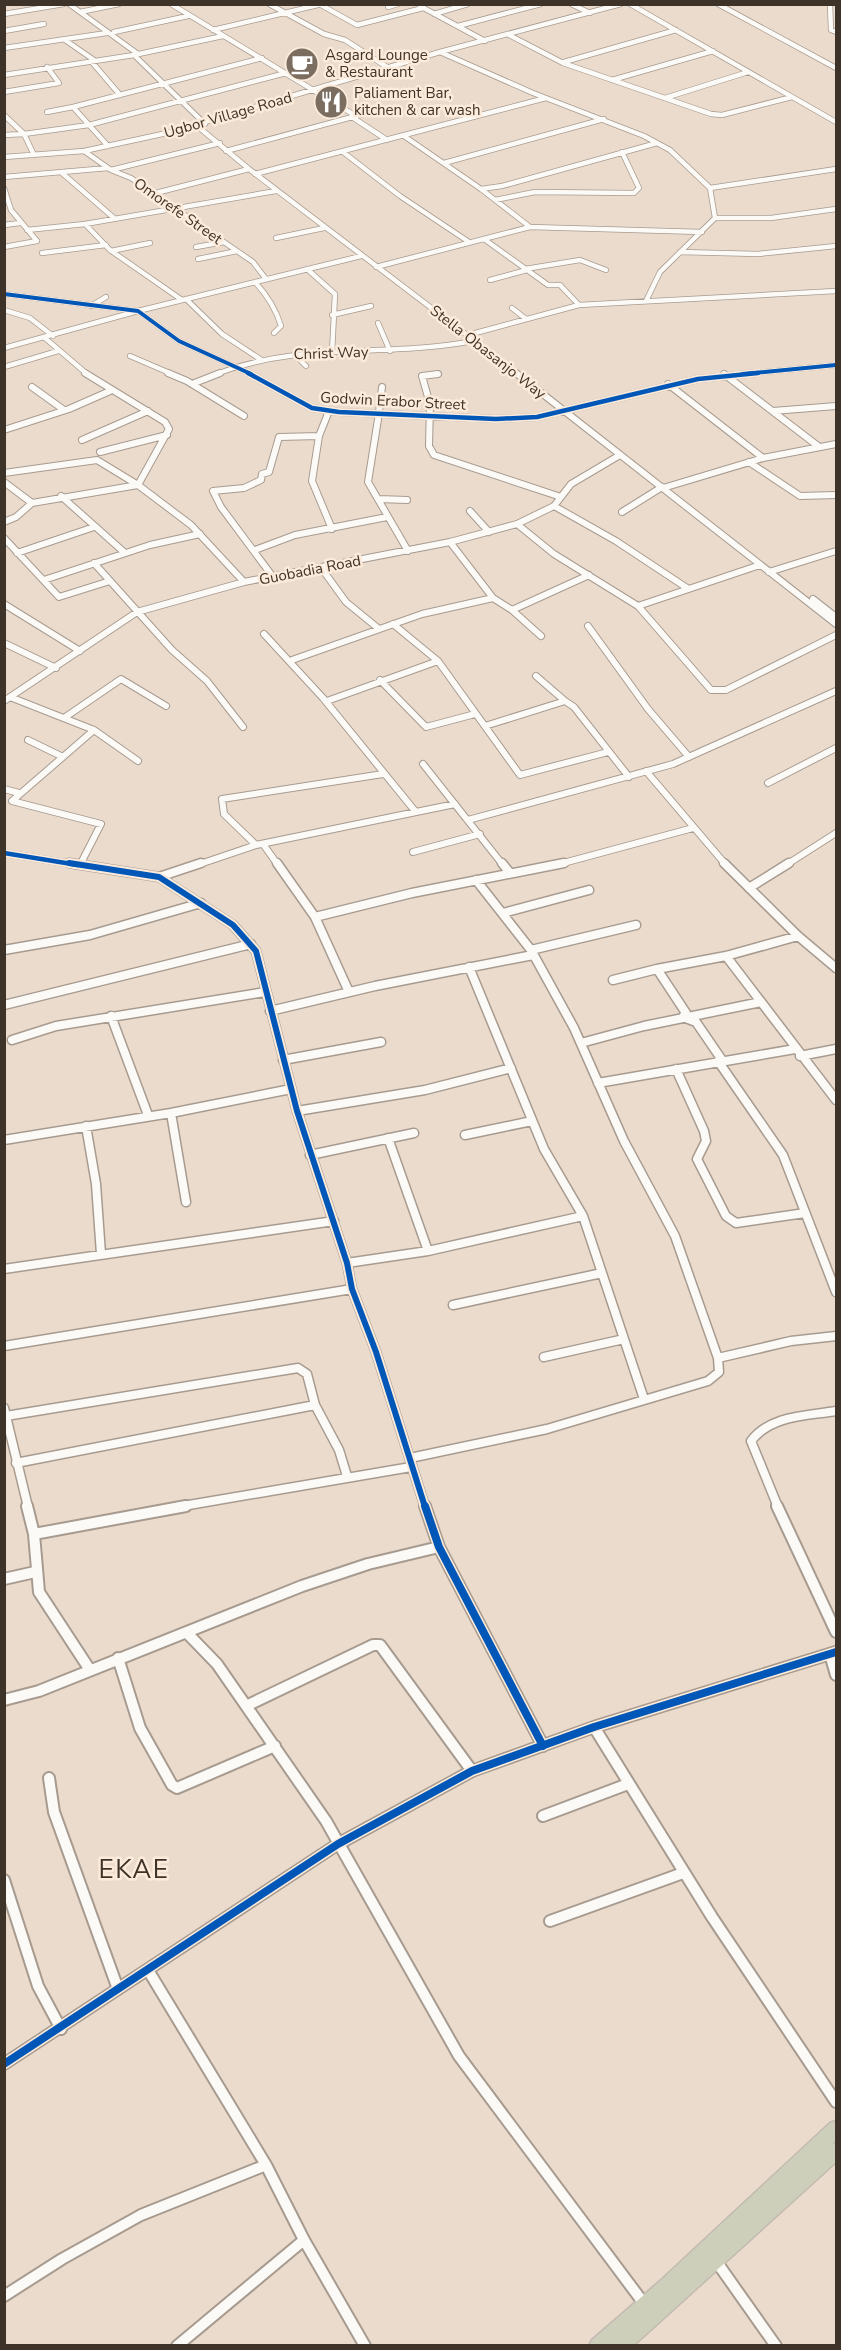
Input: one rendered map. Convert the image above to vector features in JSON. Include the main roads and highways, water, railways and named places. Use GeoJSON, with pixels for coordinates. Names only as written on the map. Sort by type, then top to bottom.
{"type":"FeatureCollection","features":[{"type":"Feature","properties":{"kind":"highway"},"geometry":{"type":"LineString","coordinates":[[598,2346],[837,2129]]}},
{"type":"Feature","properties":{"kind":"highway"},"geometry":{"type":"LineString","coordinates":[[619,2346],[837,2151]]}},
{"type":"Feature","properties":{"kind":"place","name":"Asgard Lounge & Restaurant"},"geometry":{"type":"Point","coordinates":[302,64]}},
{"type":"Feature","properties":{"kind":"place","name":"Paliament Bar, kitchen & car wash"},"geometry":{"type":"Point","coordinates":[331,102]}},
{"type":"Feature","properties":{"kind":"district","name":"EKAE"},"geometry":{"type":"Point","coordinates":[134,1869]}}]}
